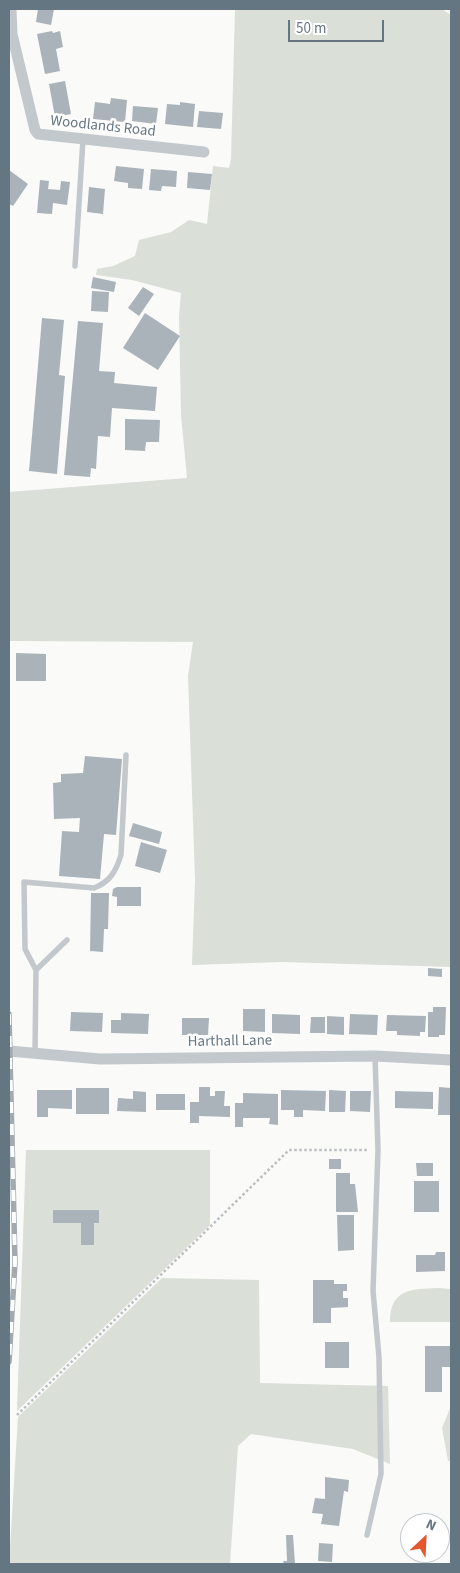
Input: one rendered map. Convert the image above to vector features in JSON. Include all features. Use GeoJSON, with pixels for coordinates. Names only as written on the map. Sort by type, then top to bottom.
{"type":"FeatureCollection","features":[{"type":"Feature","properties":{"kind":"street","name":"Woodlands Road"},"geometry":{"type":"LineString","coordinates":[[11,9],[12,34],[35,130],[42,136],[204,152]]}},
{"type":"Feature","properties":{"kind":"street","name":"Harthall Lane"},"geometry":{"type":"LineString","coordinates":[[9,1051],[100,1059],[375,1056],[451,1060]]}},
{"type":"Feature","properties":{"kind":"lane"},"geometry":{"type":"LineString","coordinates":[[75,266],[83,140]]}},
{"type":"Feature","properties":{"kind":"lane"},"geometry":{"type":"LineString","coordinates":[[34,1052],[36,970],[25,948],[24,882],[94,888],[102,885],[116,870],[121,856],[126,755]]}},
{"type":"Feature","properties":{"kind":"lane"},"geometry":{"type":"LineString","coordinates":[[36,970],[67,940]]}},
{"type":"Feature","properties":{"kind":"lane"},"geometry":{"type":"LineString","coordinates":[[367,1535],[381,1474],[378,1357],[373,1291],[378,1150],[375,1056]]}},
{"type":"Feature","properties":{"kind":"path"},"geometry":{"type":"LineString","coordinates":[[17,1415],[289,1150],[378,1150]]}},
{"type":"Feature","properties":{"kind":"shaded area"},"geometry":{"type":"Polygon","coordinates":[[[235,9],[442,9],[451,15],[451,967],[283,962],[192,965],[195,880],[188,676],[193,642],[9,641],[9,492],[187,478],[181,415],[179,316],[181,293],[132,280],[96,275],[97,269],[113,266],[135,256],[139,240],[171,232],[189,220],[207,224],[213,166],[229,168],[231,159],[235,9]]]}},
{"type":"Feature","properties":{"kind":"shaded area"},"geometry":{"type":"Polygon","coordinates":[[[26,1150],[210,1150],[210,1225],[17,1411],[26,1150]]]}},
{"type":"Feature","properties":{"kind":"shaded area"},"geometry":{"type":"Polygon","coordinates":[[[162,1278],[259,1280],[260,1383],[388,1386],[390,1464],[353,1449],[251,1434],[238,1446],[230,1564],[9,1564],[18,1417],[162,1278]]]}},
{"type":"Feature","properties":{"kind":"shaded area"},"geometry":{"type":"Polygon","coordinates":[[[451,1289],[451,1322],[390,1322],[391,1311],[398,1297],[411,1290],[451,1289]]]}},
{"type":"Feature","properties":{"kind":"shaded area"},"geometry":{"type":"Polygon","coordinates":[[[451,1406],[451,1461],[448,1461],[442,1428],[451,1406]]]}},
{"type":"Feature","properties":{"kind":"building"},"geometry":{"type":"Polygon","coordinates":[[[38,9],[54,9],[51,25],[36,22],[38,9]]]}},
{"type":"Feature","properties":{"kind":"building"},"geometry":{"type":"Polygon","coordinates":[[[52,31],[53,33],[60,31],[63,47],[56,49],[60,71],[45,74],[37,34],[52,31]]]}},
{"type":"Feature","properties":{"kind":"building"},"geometry":{"type":"Polygon","coordinates":[[[65,81],[71,114],[55,117],[49,84],[65,81]]]}},
{"type":"Feature","properties":{"kind":"building"},"geometry":{"type":"Polygon","coordinates":[[[111,98],[127,100],[125,122],[93,119],[95,102],[110,104],[111,98]]]}},
{"type":"Feature","properties":{"kind":"building"},"geometry":{"type":"Polygon","coordinates":[[[180,102],[195,104],[193,127],[165,124],[167,104],[180,105],[180,102]]]}},
{"type":"Feature","properties":{"kind":"building"},"geometry":{"type":"Polygon","coordinates":[[[133,106],[158,108],[156,124],[132,121],[133,106]]]}},
{"type":"Feature","properties":{"kind":"building"},"geometry":{"type":"Polygon","coordinates":[[[199,111],[223,113],[221,129],[197,127],[199,111]]]}},
{"type":"Feature","properties":{"kind":"building"},"geometry":{"type":"Polygon","coordinates":[[[116,166],[144,169],[142,189],[128,188],[128,183],[114,181],[116,166]]]}},
{"type":"Feature","properties":{"kind":"building"},"geometry":{"type":"Polygon","coordinates":[[[151,169],[177,171],[176,187],[162,186],[161,191],[149,190],[151,169]]]}},
{"type":"Feature","properties":{"kind":"building"},"geometry":{"type":"Polygon","coordinates":[[[9,170],[28,184],[13,206],[9,204],[9,170]]]}},
{"type":"Feature","properties":{"kind":"building"},"geometry":{"type":"Polygon","coordinates":[[[188,172],[212,174],[210,190],[187,188],[188,172]]]}},
{"type":"Feature","properties":{"kind":"building"},"geometry":{"type":"Polygon","coordinates":[[[40,180],[49,181],[48,189],[60,190],[61,181],[70,182],[67,205],[53,203],[52,214],[37,213],[40,180]]]}},
{"type":"Feature","properties":{"kind":"building"},"geometry":{"type":"Polygon","coordinates":[[[89,187],[105,189],[103,214],[87,212],[89,187]]]}},
{"type":"Feature","properties":{"kind":"building"},"geometry":{"type":"Polygon","coordinates":[[[93,277],[116,282],[114,292],[91,288],[93,277]]]}},
{"type":"Feature","properties":{"kind":"building"},"geometry":{"type":"Polygon","coordinates":[[[143,287],[154,294],[139,316],[128,308],[143,287]]]}},
{"type":"Feature","properties":{"kind":"building"},"geometry":{"type":"Polygon","coordinates":[[[92,291],[109,292],[108,312],[91,311],[92,291]]]}},
{"type":"Feature","properties":{"kind":"building"},"geometry":{"type":"Polygon","coordinates":[[[145,313],[180,336],[158,370],[123,348],[145,313]]]}},
{"type":"Feature","properties":{"kind":"building"},"geometry":{"type":"Polygon","coordinates":[[[42,318],[64,320],[59,375],[65,376],[57,474],[29,471],[42,318]]]}},
{"type":"Feature","properties":{"kind":"building"},"geometry":{"type":"Polygon","coordinates":[[[78,321],[103,323],[99,371],[115,372],[114,383],[157,387],[155,411],[112,408],[110,437],[98,436],[96,469],[91,468],[90,477],[64,475],[78,321]]]}},
{"type":"Feature","properties":{"kind":"building"},"geometry":{"type":"Polygon","coordinates":[[[125,419],[160,420],[159,442],[146,442],[145,451],[125,450],[125,419]]]}},
{"type":"Feature","properties":{"kind":"building"},"geometry":{"type":"Polygon","coordinates":[[[16,653],[46,654],[46,681],[16,681],[16,653]]]}},
{"type":"Feature","properties":{"kind":"building"},"geometry":{"type":"Polygon","coordinates":[[[85,756],[122,759],[116,835],[104,834],[100,879],[59,876],[62,831],[79,832],[80,818],[54,819],[53,783],[61,782],[61,774],[83,773],[85,756]]]}},
{"type":"Feature","properties":{"kind":"building"},"geometry":{"type":"Polygon","coordinates":[[[133,823],[162,832],[159,844],[129,836],[133,823]]]}},
{"type":"Feature","properties":{"kind":"building"},"geometry":{"type":"Polygon","coordinates":[[[141,842],[167,850],[160,873],[135,866],[141,842]]]}},
{"type":"Feature","properties":{"kind":"building"},"geometry":{"type":"Polygon","coordinates":[[[117,887],[141,887],[141,906],[117,906],[117,897],[112,896],[113,889],[117,887]]]}},
{"type":"Feature","properties":{"kind":"building"},"geometry":{"type":"Polygon","coordinates":[[[91,893],[109,893],[108,929],[104,929],[103,952],[90,951],[91,893]]]}},
{"type":"Feature","properties":{"kind":"building"},"geometry":{"type":"Polygon","coordinates":[[[428,968],[442,969],[442,977],[428,976],[428,968]]]}},
{"type":"Feature","properties":{"kind":"building"},"geometry":{"type":"Polygon","coordinates":[[[433,1007],[446,1007],[445,1035],[439,1035],[439,1037],[428,1037],[428,1012],[433,1012],[433,1007]]]}},
{"type":"Feature","properties":{"kind":"building"},"geometry":{"type":"Polygon","coordinates":[[[243,1009],[265,1009],[265,1032],[243,1031],[243,1009]]]}},
{"type":"Feature","properties":{"kind":"building"},"geometry":{"type":"Polygon","coordinates":[[[71,1012],[103,1013],[102,1032],[70,1031],[71,1012]]]}},
{"type":"Feature","properties":{"kind":"building"},"geometry":{"type":"Polygon","coordinates":[[[121,1013],[149,1014],[148,1034],[111,1033],[111,1020],[121,1020],[121,1013]]]}},
{"type":"Feature","properties":{"kind":"building"},"geometry":{"type":"Polygon","coordinates":[[[272,1014],[300,1015],[300,1034],[272,1033],[272,1014]]]}},
{"type":"Feature","properties":{"kind":"building"},"geometry":{"type":"Polygon","coordinates":[[[350,1014],[378,1015],[377,1035],[349,1034],[350,1014]]]}},
{"type":"Feature","properties":{"kind":"building"},"geometry":{"type":"Polygon","coordinates":[[[387,1015],[426,1016],[425,1032],[420,1032],[420,1036],[397,1035],[397,1031],[386,1031],[387,1015]]]}},
{"type":"Feature","properties":{"kind":"building"},"geometry":{"type":"Polygon","coordinates":[[[327,1016],[344,1017],[344,1035],[327,1034],[327,1016]]]}},
{"type":"Feature","properties":{"kind":"building"},"geometry":{"type":"Polygon","coordinates":[[[311,1017],[325,1017],[325,1033],[310,1033],[311,1017]]]}},
{"type":"Feature","properties":{"kind":"building"},"geometry":{"type":"Polygon","coordinates":[[[182,1018],[209,1018],[208,1035],[182,1035],[182,1018]]]}},
{"type":"Feature","properties":{"kind":"building"},"geometry":{"type":"Polygon","coordinates":[[[199,1087],[210,1087],[210,1096],[215,1096],[215,1091],[225,1091],[224,1106],[230,1106],[230,1117],[199,1116],[199,1123],[190,1123],[190,1102],[199,1102],[199,1087]]]}},
{"type":"Feature","properties":{"kind":"building"},"geometry":{"type":"Polygon","coordinates":[[[439,1087],[451,1088],[451,1115],[438,1115],[439,1087]]]}},
{"type":"Feature","properties":{"kind":"building"},"geometry":{"type":"Polygon","coordinates":[[[76,1088],[109,1088],[109,1114],[76,1114],[76,1088]]]}},
{"type":"Feature","properties":{"kind":"building"},"geometry":{"type":"Polygon","coordinates":[[[37,1090],[72,1090],[72,1109],[48,1108],[48,1117],[37,1117],[37,1090]]]}},
{"type":"Feature","properties":{"kind":"building"},"geometry":{"type":"Polygon","coordinates":[[[281,1090],[326,1091],[325,1111],[303,1110],[303,1117],[294,1117],[294,1110],[281,1110],[281,1090]]]}},
{"type":"Feature","properties":{"kind":"building"},"geometry":{"type":"Polygon","coordinates":[[[329,1090],[346,1091],[345,1112],[329,1112],[329,1090]]]}},
{"type":"Feature","properties":{"kind":"building"},"geometry":{"type":"Polygon","coordinates":[[[133,1091],[146,1092],[146,1112],[117,1111],[118,1098],[133,1099],[133,1091]]]}},
{"type":"Feature","properties":{"kind":"building"},"geometry":{"type":"Polygon","coordinates":[[[350,1091],[371,1091],[370,1112],[350,1111],[350,1091]]]}},
{"type":"Feature","properties":{"kind":"building"},"geometry":{"type":"Polygon","coordinates":[[[395,1091],[433,1092],[433,1109],[395,1108],[395,1091]]]}},
{"type":"Feature","properties":{"kind":"building"},"geometry":{"type":"Polygon","coordinates":[[[243,1093],[278,1094],[278,1125],[269,1124],[270,1118],[243,1118],[243,1127],[235,1127],[235,1103],[243,1103],[243,1093]]]}},
{"type":"Feature","properties":{"kind":"building"},"geometry":{"type":"Polygon","coordinates":[[[156,1094],[185,1094],[185,1110],[156,1110],[156,1094]]]}},
{"type":"Feature","properties":{"kind":"building"},"geometry":{"type":"Polygon","coordinates":[[[329,1159],[341,1159],[341,1169],[329,1169],[329,1159]]]}},
{"type":"Feature","properties":{"kind":"building"},"geometry":{"type":"Polygon","coordinates":[[[416,1163],[433,1163],[433,1176],[417,1176],[416,1163]]]}},
{"type":"Feature","properties":{"kind":"building"},"geometry":{"type":"Polygon","coordinates":[[[336,1173],[350,1173],[350,1184],[355,1184],[358,1212],[336,1212],[336,1173]]]}},
{"type":"Feature","properties":{"kind":"building"},"geometry":{"type":"Polygon","coordinates":[[[414,1181],[439,1181],[439,1212],[414,1212],[414,1181]]]}},
{"type":"Feature","properties":{"kind":"building"},"geometry":{"type":"Polygon","coordinates":[[[53,1210],[99,1210],[99,1223],[94,1223],[94,1245],[81,1245],[81,1223],[53,1223],[53,1210]]]}},
{"type":"Feature","properties":{"kind":"building"},"geometry":{"type":"Polygon","coordinates":[[[337,1215],[354,1215],[354,1250],[338,1251],[337,1215]]]}},
{"type":"Feature","properties":{"kind":"building"},"geometry":{"type":"Polygon","coordinates":[[[436,1252],[445,1252],[445,1271],[416,1272],[416,1255],[435,1255],[436,1252]]]}},
{"type":"Feature","properties":{"kind":"building"},"geometry":{"type":"Polygon","coordinates":[[[313,1280],[334,1280],[334,1284],[347,1284],[347,1291],[343,1291],[343,1298],[348,1298],[348,1307],[331,1308],[331,1323],[313,1323],[313,1280]]]}},
{"type":"Feature","properties":{"kind":"building"},"geometry":{"type":"Polygon","coordinates":[[[325,1342],[349,1342],[349,1368],[325,1368],[325,1342]]]}},
{"type":"Feature","properties":{"kind":"building"},"geometry":{"type":"Polygon","coordinates":[[[425,1346],[451,1346],[451,1367],[442,1367],[442,1392],[425,1392],[425,1346]]]}},
{"type":"Feature","properties":{"kind":"building"},"geometry":{"type":"Polygon","coordinates":[[[325,1477],[349,1480],[348,1492],[344,1491],[339,1526],[321,1524],[323,1514],[312,1513],[315,1498],[325,1499],[325,1477]]]}},
{"type":"Feature","properties":{"kind":"building"},"geometry":{"type":"Polygon","coordinates":[[[286,1535],[293,1535],[295,1564],[284,1564],[283,1561],[287,1561],[286,1535]]]}},
{"type":"Feature","properties":{"kind":"building"},"geometry":{"type":"Polygon","coordinates":[[[319,1543],[333,1544],[332,1562],[318,1561],[319,1543]]]}},
{"type":"Feature","properties":{"kind":"railway"},"geometry":{"type":"LineString","coordinates":[[9,1014],[15,1262],[9,1362]]}}]}
